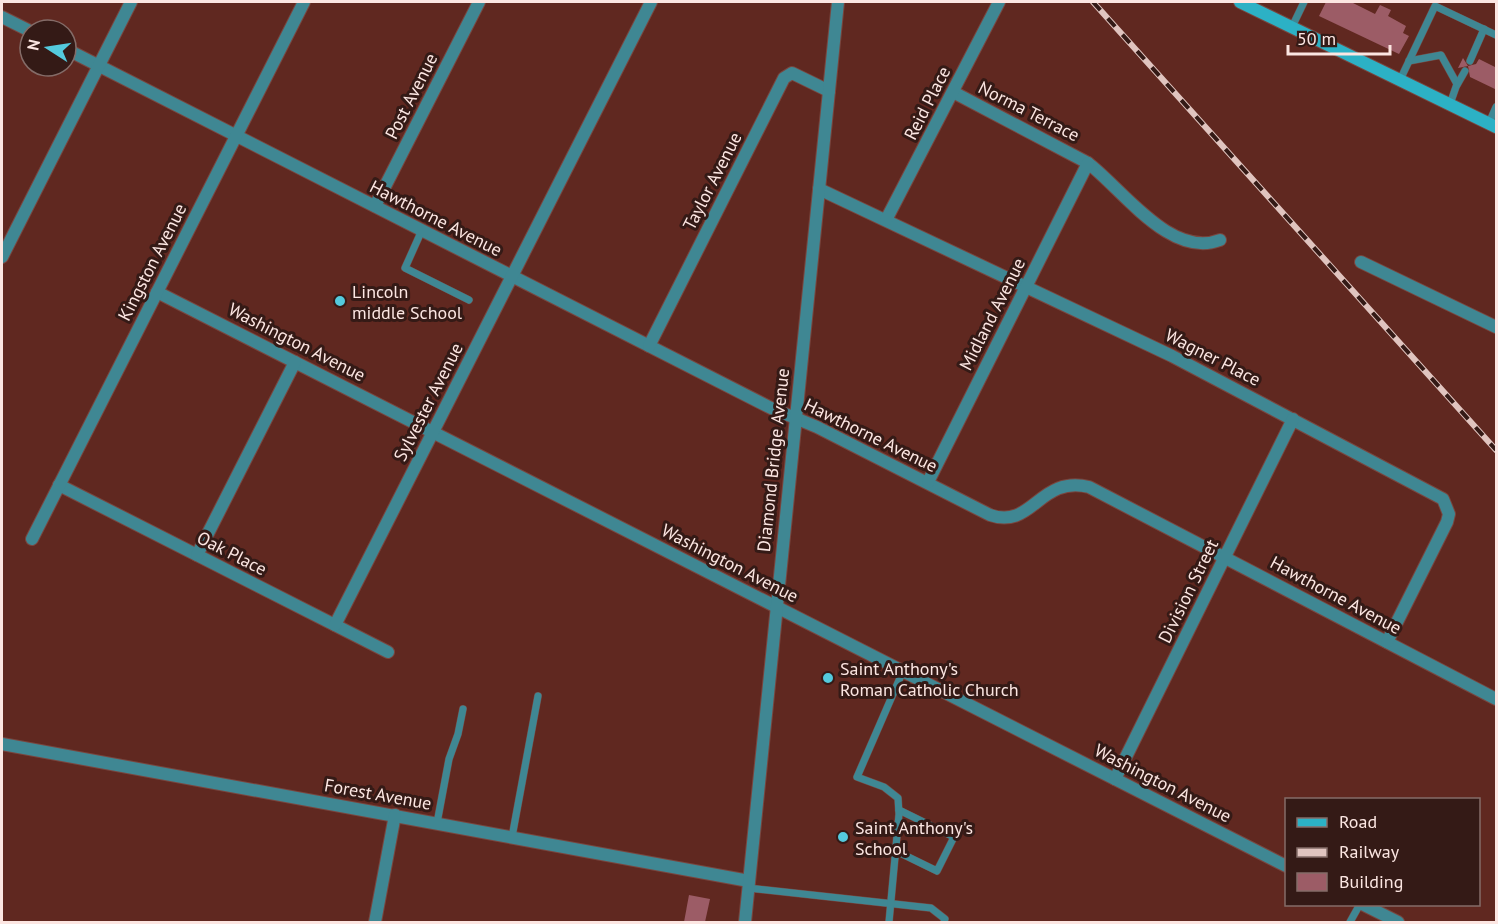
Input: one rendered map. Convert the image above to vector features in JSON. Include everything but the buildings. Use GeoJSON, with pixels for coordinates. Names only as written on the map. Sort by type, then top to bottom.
{"type":"FeatureCollection","features":[{"type":"Feature","properties":{"kind":"main road"},"geometry":{"type":"LineString","coordinates":[[1240,2],[1493,125]]}},
{"type":"Feature","properties":{"kind":"street"},"geometry":{"type":"LineString","coordinates":[[2,257],[131,2]]}},
{"type":"Feature","properties":{"kind":"street","name":"Kingston Avenue"},"geometry":{"type":"LineString","coordinates":[[32,538],[304,2]]}},
{"type":"Feature","properties":{"kind":"street","name":"Post Avenue"},"geometry":{"type":"LineString","coordinates":[[375,206],[479,2]]}},
{"type":"Feature","properties":{"kind":"street","name":"Sylvester Avenue"},"geometry":{"type":"LineString","coordinates":[[335,625],[651,2]]}},
{"type":"Feature","properties":{"kind":"street","name":"Diamond Bridge Avenue"},"geometry":{"type":"LineString","coordinates":[[745,922],[838,2]]}},
{"type":"Feature","properties":{"kind":"street","name":"Reid Place"},"geometry":{"type":"LineString","coordinates":[[886,220],[999,2]]}},
{"type":"Feature","properties":{"kind":"street"},"geometry":{"type":"LineString","coordinates":[[2,17],[18,25]]}},
{"type":"Feature","properties":{"kind":"street","name":"Hawthorne Avenue"},"geometry":{"type":"LineString","coordinates":[[78,56],[771,408],[796,418],[1000,519],[1018,516],[1058,487],[1067,484],[1089,487],[1497,699]]}},
{"type":"Feature","properties":{"kind":"street","name":"Taylor Avenue"},"geometry":{"type":"LineString","coordinates":[[649,346],[784,78],[792,74],[829,91]]}},
{"type":"Feature","properties":{"kind":"street","name":"Norma Terrace"},"geometry":{"type":"LineString","coordinates":[[953,92],[1088,163],[1105,176],[1145,217],[1160,228],[1200,245],[1220,240]]}},
{"type":"Feature","properties":{"kind":"street","name":"Midland Avenue"},"geometry":{"type":"LineString","coordinates":[[928,482],[1088,163]]}},
{"type":"Feature","properties":{"kind":"street","name":"Wagner Place"},"geometry":{"type":"LineString","coordinates":[[819,189],[1172,356],[1434,492],[1447,507],[1447,522],[1386,642]]}},
{"type":"Feature","properties":{"kind":"street"},"geometry":{"type":"LineString","coordinates":[[1361,262],[1497,327]]}},
{"type":"Feature","properties":{"kind":"street","name":"Washington Avenue"},"geometry":{"type":"LineString","coordinates":[[157,292],[1285,865]]}},
{"type":"Feature","properties":{"kind":"street"},"geometry":{"type":"LineString","coordinates":[[197,555],[295,362]]}},
{"type":"Feature","properties":{"kind":"street","name":"Division Street"},"geometry":{"type":"LineString","coordinates":[[1115,779],[1293,419]]}},
{"type":"Feature","properties":{"kind":"street","name":"Oak Place"},"geometry":{"type":"LineString","coordinates":[[59,485],[388,652]]}},
{"type":"Feature","properties":{"kind":"street","name":"Forest Avenue"},"geometry":{"type":"LineString","coordinates":[[2,744],[395,815],[748,884]]}},
{"type":"Feature","properties":{"kind":"street"},"geometry":{"type":"LineString","coordinates":[[375,922],[395,815]]}},
{"type":"Feature","properties":{"kind":"street"},"geometry":{"type":"LineString","coordinates":[[1365,906],[1398,922]]}},
{"type":"Feature","properties":{"kind":"lane"},"geometry":{"type":"LineString","coordinates":[[1292,27],[1304,2]]}},
{"type":"Feature","properties":{"kind":"lane"},"geometry":{"type":"LineString","coordinates":[[1400,80],[1435,6],[1497,35]]}},
{"type":"Feature","properties":{"kind":"lane"},"geometry":{"type":"LineString","coordinates":[[1470,61],[1484,29]]}},
{"type":"Feature","properties":{"kind":"lane"},"geometry":{"type":"LineString","coordinates":[[1409,61],[1441,55],[1453,74],[1457,86]]}},
{"type":"Feature","properties":{"kind":"lane"},"geometry":{"type":"LineString","coordinates":[[1450,104],[1464,71]]}},
{"type":"Feature","properties":{"kind":"lane"},"geometry":{"type":"LineString","coordinates":[[1493,125],[1497,107]]}},
{"type":"Feature","properties":{"kind":"lane"},"geometry":{"type":"LineString","coordinates":[[422,230],[405,268],[469,300]]}},
{"type":"Feature","properties":{"kind":"lane"},"geometry":{"type":"LineString","coordinates":[[890,922],[898,798],[884,787],[858,777],[903,671]]}},
{"type":"Feature","properties":{"kind":"lane"},"geometry":{"type":"LineString","coordinates":[[512,837],[538,696]]}},
{"type":"Feature","properties":{"kind":"lane"},"geometry":{"type":"LineString","coordinates":[[437,823],[449,759],[458,734],[463,709]]}},
{"type":"Feature","properties":{"kind":"lane"},"geometry":{"type":"LineString","coordinates":[[896,850],[937,871],[954,837],[899,810]]}},
{"type":"Feature","properties":{"kind":"lane"},"geometry":{"type":"LineString","coordinates":[[748,884],[931,908],[945,919],[944,922]]}},
{"type":"Feature","properties":{"kind":"lane"},"geometry":{"type":"LineString","coordinates":[[1350,922],[1360,906]]}},
{"type":"Feature","properties":{"kind":"railway"},"geometry":{"type":"LineString","coordinates":[[1093,2],[1496,450]]}},
{"type":"Feature","properties":{"kind":"place","name":"Lincoln middle School"},"geometry":{"type":"Point","coordinates":[340,301]}},
{"type":"Feature","properties":{"kind":"place","name":"Saint Anthony's Roman Catholic Church"},"geometry":{"type":"Point","coordinates":[828,678]}},
{"type":"Feature","properties":{"kind":"place","name":"Saint Anthony's School"},"geometry":{"type":"Point","coordinates":[843,837]}}]}
